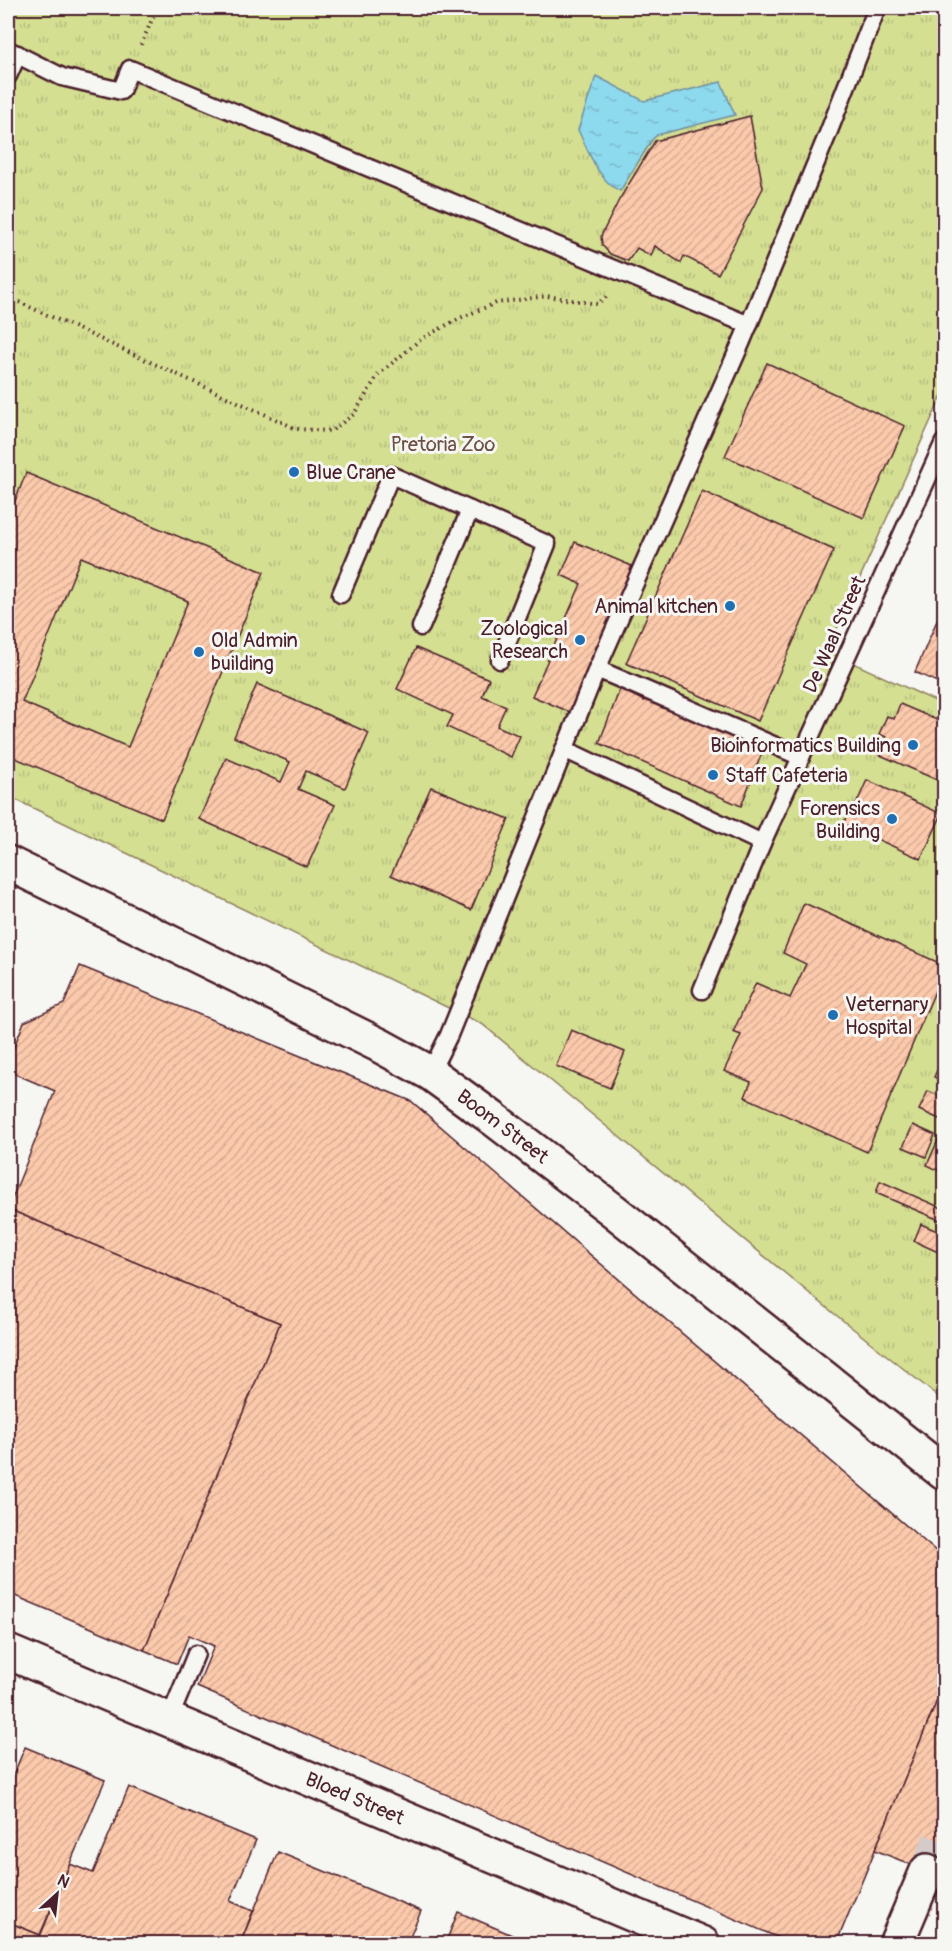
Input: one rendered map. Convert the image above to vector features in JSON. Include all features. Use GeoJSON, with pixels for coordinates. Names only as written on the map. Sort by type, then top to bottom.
{"type":"FeatureCollection","features":[{"type":"Feature","properties":{"kind":"main road","name":"Boom Street"},"geometry":{"type":"LineString","coordinates":[[8,864],[379,1045],[430,1073],[614,1210],[945,1473]]}},
{"type":"Feature","properties":{"kind":"main road","name":"Bloed Street"},"geometry":{"type":"LineString","coordinates":[[8,1652],[703,1944]]}},
{"type":"Feature","properties":{"kind":"main road"},"geometry":{"type":"LineString","coordinates":[[897,1944],[927,1871]]}},
{"type":"Feature","properties":{"kind":"lane"},"geometry":{"type":"LineString","coordinates":[[430,1073],[449,1035],[597,669],[749,325],[877,8]]}},
{"type":"Feature","properties":{"kind":"lane"},"geometry":{"type":"LineString","coordinates":[[8,76],[13,52],[62,76],[121,91],[130,69],[749,325]]}},
{"type":"Feature","properties":{"kind":"lane","name":"De Waal Street"},"geometry":{"type":"LineString","coordinates":[[702,990],[762,843],[945,442]]}},
{"type":"Feature","properties":{"kind":"lane"},"geometry":{"type":"LineString","coordinates":[[341,594],[390,475],[547,544],[500,660]]}},
{"type":"Feature","properties":{"kind":"lane"},"geometry":{"type":"LineString","coordinates":[[421,627],[470,510]]}},
{"type":"Feature","properties":{"kind":"lane"},"geometry":{"type":"LineString","coordinates":[[597,669],[801,757]]}},
{"type":"Feature","properties":{"kind":"lane"},"geometry":{"type":"LineString","coordinates":[[564,749],[762,843]]}},
{"type":"Feature","properties":{"kind":"lane"},"geometry":{"type":"LineString","coordinates":[[169,1720],[196,1654]]}},
{"type":"Feature","properties":{"kind":"path"},"geometry":{"type":"LineString","coordinates":[[130,69],[157,8]]}},
{"type":"Feature","properties":{"kind":"path"},"geometry":{"type":"LineString","coordinates":[[8,297],[297,429],[331,431],[354,414],[378,375],[420,339],[460,318],[496,303],[547,296],[597,303],[634,278]]}},
{"type":"Feature","properties":{"kind":"green space","name":"Pretoria Zoo"},"geometry":{"type":"Polygon","coordinates":[[[8,8],[944,8],[944,391],[827,651],[944,705],[944,1401],[482,1024],[8,796],[8,8]]]}},
{"type":"Feature","properties":{"kind":"water"},"geometry":{"type":"Polygon","coordinates":[[[596,76],[644,101],[721,82],[735,115],[657,135],[620,191],[600,173],[578,130],[596,76]]]}},
{"type":"Feature","properties":{"kind":"building"},"geometry":{"type":"Polygon","coordinates":[[[734,8],[753,8],[751,14],[734,8]]]}},
{"type":"Feature","properties":{"kind":"building"},"geometry":{"type":"Polygon","coordinates":[[[750,116],[763,188],[718,274],[684,256],[681,263],[655,246],[651,256],[637,248],[628,261],[610,254],[602,245],[601,236],[619,200],[655,141],[750,116]]]}},
{"type":"Feature","properties":{"kind":"building"},"geometry":{"type":"Polygon","coordinates":[[[767,363],[905,426],[864,518],[725,456],[767,363]]]}},
{"type":"Feature","properties":{"kind":"building","name":"Old Admin building"},"geometry":{"type":"Polygon","coordinates":[[[26,473],[264,572],[162,819],[8,755],[8,519],[26,473]],[[81,557],[22,702],[128,747],[188,601],[81,557]]]}},
{"type":"Feature","properties":{"kind":"building","name":"Animal kitchen"},"geometry":{"type":"Polygon","coordinates":[[[702,491],[834,550],[758,721],[626,663],[702,491]]]}},
{"type":"Feature","properties":{"kind":"building","name":"Zoological Research"},"geometry":{"type":"Polygon","coordinates":[[[575,542],[634,567],[572,713],[532,696],[581,584],[561,575],[575,542]]]}},
{"type":"Feature","properties":{"kind":"building"},"geometry":{"type":"Polygon","coordinates":[[[938,618],[944,621],[944,685],[915,672],[938,618]]]}},
{"type":"Feature","properties":{"kind":"building"},"geometry":{"type":"Polygon","coordinates":[[[416,648],[489,679],[482,696],[506,706],[497,726],[520,736],[511,757],[447,727],[453,715],[397,689],[416,648]]]}},
{"type":"Feature","properties":{"kind":"building"},"geometry":{"type":"Polygon","coordinates":[[[257,684],[369,733],[345,788],[306,771],[298,789],[335,805],[307,867],[199,819],[226,758],[281,782],[290,762],[234,737],[257,684]]]}},
{"type":"Feature","properties":{"kind":"building","name":"Staff Cafeteria"},"geometry":{"type":"Polygon","coordinates":[[[620,689],[644,701],[648,690],[765,745],[741,806],[599,743],[620,689]]]}},
{"type":"Feature","properties":{"kind":"building","name":"Bioinformatics Building"},"geometry":{"type":"Polygon","coordinates":[[[900,704],[944,723],[944,783],[878,754],[886,737],[879,734],[887,716],[894,719],[900,704]]]}},
{"type":"Feature","properties":{"kind":"building","name":"Forensics Building"},"geometry":{"type":"Polygon","coordinates":[[[867,780],[942,814],[921,859],[843,824],[852,805],[855,807],[867,780]]]}},
{"type":"Feature","properties":{"kind":"building"},"geometry":{"type":"Polygon","coordinates":[[[431,787],[509,819],[471,910],[391,875],[431,787]]]}},
{"type":"Feature","properties":{"kind":"building","name":"Veternary Hospital"},"geometry":{"type":"Polygon","coordinates":[[[804,903],[944,965],[944,970],[867,1152],[745,1097],[751,1082],[724,1071],[741,1035],[733,1032],[756,983],[790,998],[806,964],[783,953],[804,903]]]}},
{"type":"Feature","properties":{"kind":"building"},"geometry":{"type":"Polygon","coordinates":[[[80,966],[411,1101],[944,1558],[944,1684],[836,1944],[793,1944],[197,1687],[214,1646],[189,1635],[177,1664],[144,1650],[280,1323],[8,1209],[55,1091],[8,1071],[8,1062],[24,1022],[64,1004],[80,966]]]}},
{"type":"Feature","properties":{"kind":"building"},"geometry":{"type":"Polygon","coordinates":[[[571,1030],[625,1052],[610,1088],[556,1066],[571,1030]]]}},
{"type":"Feature","properties":{"kind":"building"},"geometry":{"type":"Polygon","coordinates":[[[942,1059],[944,1060],[944,1082],[934,1077],[942,1059]]]}},
{"type":"Feature","properties":{"kind":"building"},"geometry":{"type":"Polygon","coordinates":[[[928,1091],[944,1098],[944,1121],[919,1110],[928,1091]]]}},
{"type":"Feature","properties":{"kind":"building"},"geometry":{"type":"Polygon","coordinates":[[[913,1125],[935,1135],[926,1157],[903,1147],[913,1125]]]}},
{"type":"Feature","properties":{"kind":"building"},"geometry":{"type":"Polygon","coordinates":[[[942,1131],[944,1132],[944,1173],[927,1165],[942,1131]]]}},
{"type":"Feature","properties":{"kind":"building"},"geometry":{"type":"Polygon","coordinates":[[[880,1181],[944,1209],[944,1222],[876,1193],[880,1181]]]}},
{"type":"Feature","properties":{"kind":"building"},"geometry":{"type":"Polygon","coordinates":[[[8,1209],[280,1323],[144,1650],[8,1593],[8,1209]]]}},
{"type":"Feature","properties":{"kind":"building"},"geometry":{"type":"Polygon","coordinates":[[[921,1224],[944,1234],[938,1252],[914,1241],[921,1224]]]}},
{"type":"Feature","properties":{"kind":"building"},"geometry":{"type":"Polygon","coordinates":[[[944,1684],[944,1878],[875,1850],[944,1684]]]}},
{"type":"Feature","properties":{"kind":"building"},"geometry":{"type":"Polygon","coordinates":[[[25,1747],[105,1780],[40,1935],[8,1922],[8,1788],[25,1747]]]}},
{"type":"Feature","properties":{"kind":"building"},"geometry":{"type":"Polygon","coordinates":[[[129,1787],[256,1840],[230,1901],[253,1911],[240,1944],[37,1944],[70,1864],[93,1873],[129,1787]]]}},
{"type":"Feature","properties":{"kind":"building"},"geometry":{"type":"Polygon","coordinates":[[[278,1852],[421,1911],[407,1944],[240,1944],[278,1852]]]}},
{"type":"Feature","properties":{"kind":"building"},"geometry":{"type":"Polygon","coordinates":[[[458,1912],[533,1944],[445,1944],[458,1912]]]}},
{"type":"Feature","properties":{"kind":"building"},"geometry":{"type":"Polygon","coordinates":[[[8,1922],[40,1935],[37,1944],[8,1944],[8,1922]]]}},
{"type":"Feature","properties":{"kind":"tunnel"},"geometry":{"type":"LineString","coordinates":[[927,1871],[944,1829]]}},
{"type":"Feature","properties":{"kind":"place","name":"Blue Crane"},"geometry":{"type":"Point","coordinates":[294,472]}},
{"type":"Feature","properties":{"kind":"place","name":"Animal kitchen"},"geometry":{"type":"Point","coordinates":[730,606]}},
{"type":"Feature","properties":{"kind":"place","name":"Zoological Research"},"geometry":{"type":"Point","coordinates":[580,640]}},
{"type":"Feature","properties":{"kind":"place","name":"Old Admin building"},"geometry":{"type":"Point","coordinates":[199,652]}},
{"type":"Feature","properties":{"kind":"place","name":"Bioinformatics Building"},"geometry":{"type":"Point","coordinates":[913,745]}},
{"type":"Feature","properties":{"kind":"place","name":"Staff Cafeteria"},"geometry":{"type":"Point","coordinates":[713,775]}},
{"type":"Feature","properties":{"kind":"place","name":"Forensics Building"},"geometry":{"type":"Point","coordinates":[892,819]}},
{"type":"Feature","properties":{"kind":"place","name":"Veternary Hospital"},"geometry":{"type":"Point","coordinates":[833,1015]}}]}
